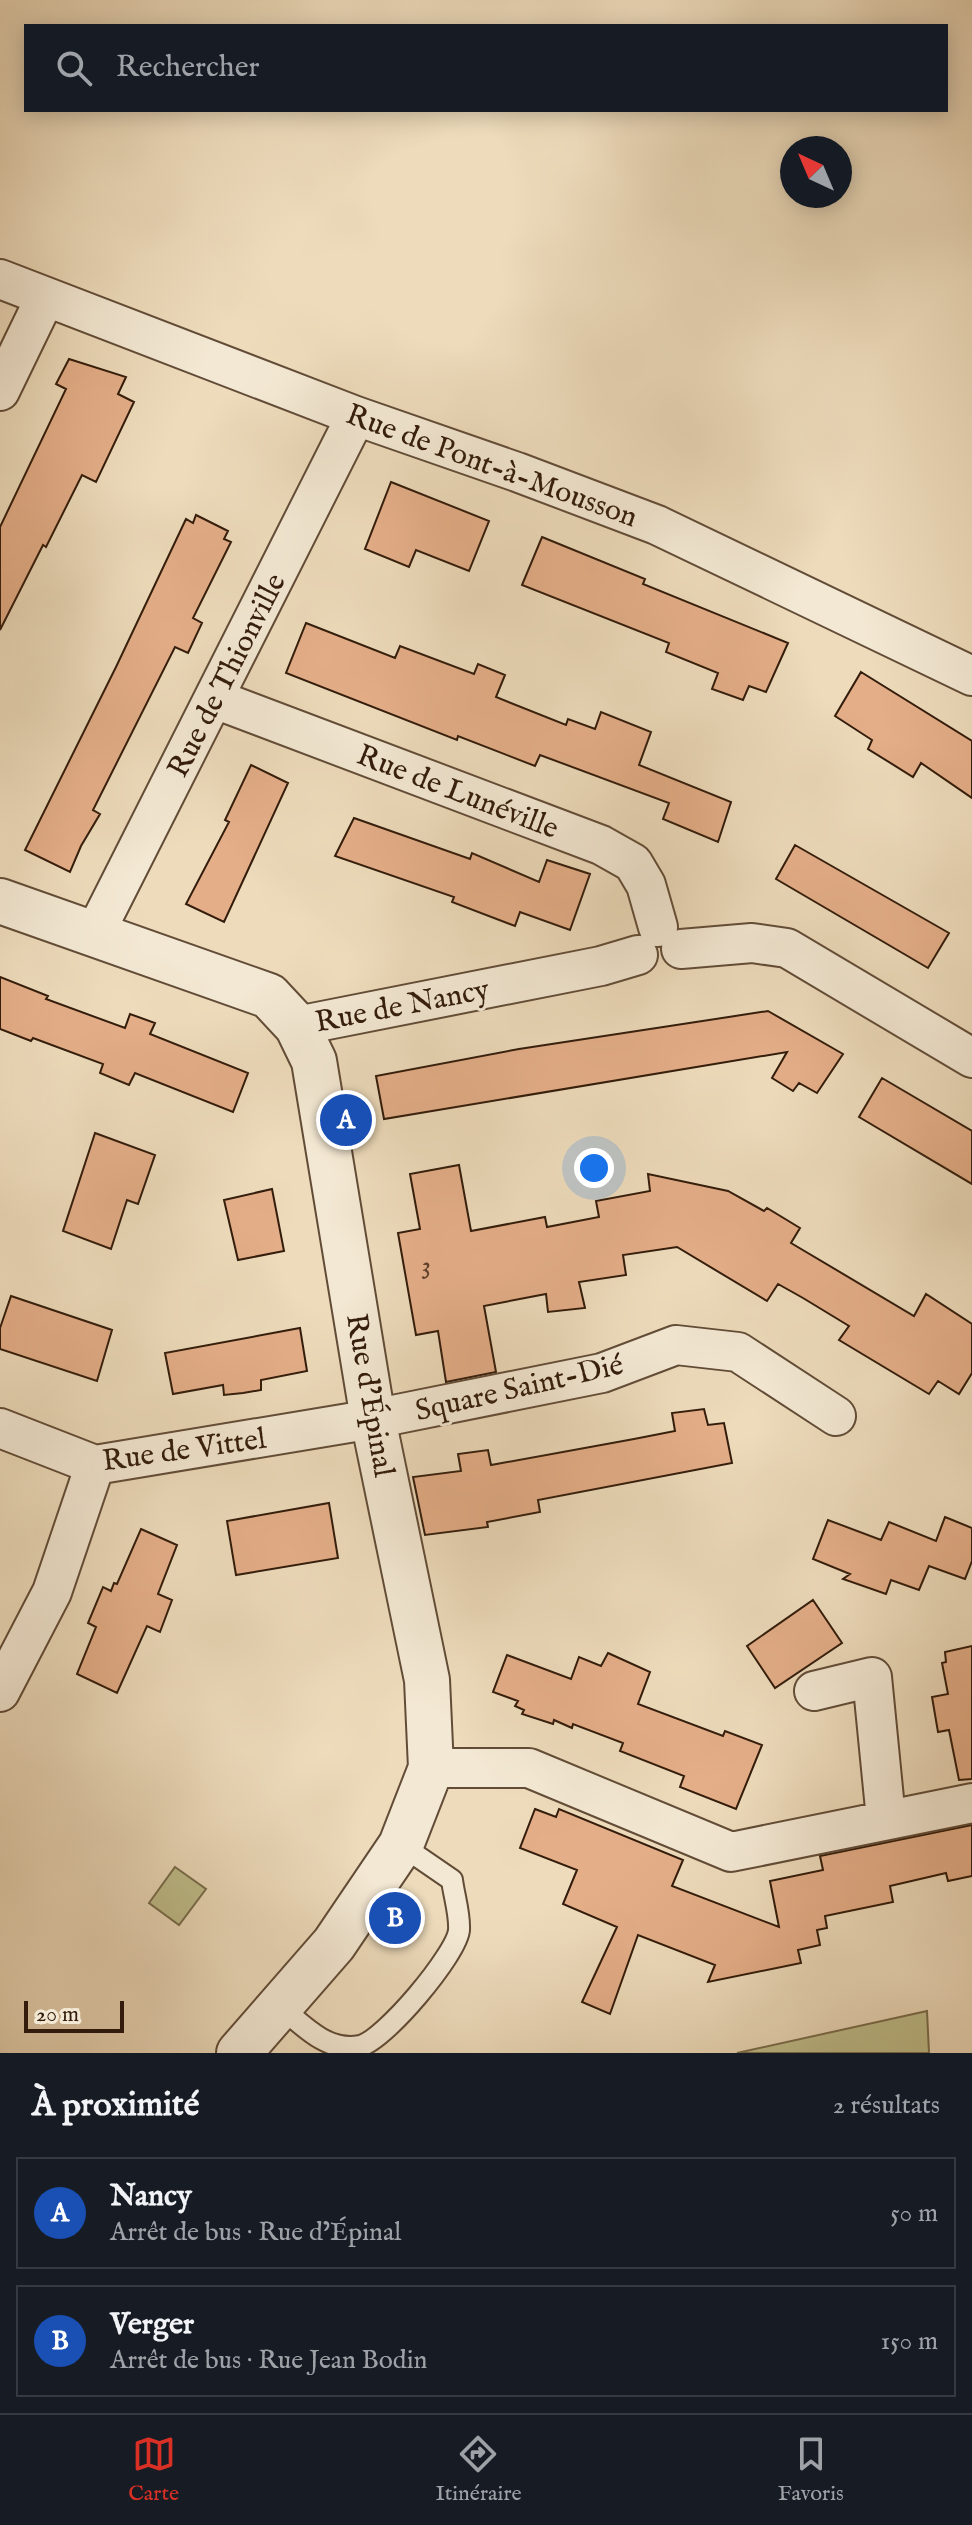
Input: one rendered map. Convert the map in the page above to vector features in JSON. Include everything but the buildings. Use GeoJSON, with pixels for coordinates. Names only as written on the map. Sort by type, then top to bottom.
{"type":"FeatureCollection","features":[{"type":"Feature","properties":{"kind":"street","name":"Rue de Pont-à-Mousson"},"geometry":{"type":"LineString","coordinates":[[0,279],[356,416],[657,525],[972,676]]}},
{"type":"Feature","properties":{"kind":"street"},"geometry":{"type":"LineString","coordinates":[[0,391],[45,298]]}},
{"type":"Feature","properties":{"kind":"street","name":"Rue de Thionville"},"geometry":{"type":"LineString","coordinates":[[95,933],[356,416]]}},
{"type":"Feature","properties":{"kind":"street","name":"Rue de Lunéville"},"geometry":{"type":"LineString","coordinates":[[215,699],[601,845],[633,863],[646,885],[659,943]]}},
{"type":"Feature","properties":{"kind":"street","name":"Rue de Nancy"},"geometry":{"type":"LineString","coordinates":[[0,901],[269,996],[297,1026],[601,966],[659,943],[752,943],[787,948],[972,1058]]}},
{"type":"Feature","properties":{"kind":"street","name":"Rue d’Épinal"},"geometry":{"type":"LineString","coordinates":[[297,1026],[314,1061],[373,1419],[427,1680],[431,1768]]}},
{"type":"Feature","properties":{"kind":"street","name":"Square Saint-Dié"},"geometry":{"type":"LineString","coordinates":[[373,1419],[602,1373],[676,1345],[738,1352],[836,1416]]}},
{"type":"Feature","properties":{"kind":"street","name":"Rue de Vittel"},"geometry":{"type":"LineString","coordinates":[[0,1428],[95,1465],[373,1419]]}},
{"type":"Feature","properties":{"kind":"street"},"geometry":{"type":"LineString","coordinates":[[0,1692],[52,1592],[95,1465]]}},
{"type":"Feature","properties":{"kind":"street"},"geometry":{"type":"LineString","coordinates":[[814,1691],[872,1677],[886,1819]]}},
{"type":"Feature","properties":{"kind":"street"},"geometry":{"type":"LineString","coordinates":[[239,2053],[334,1944],[401,1845],[431,1768],[529,1768],[731,1852],[972,1803]]}},
{"type":"Feature","properties":{"kind":"lane"},"geometry":{"type":"LineString","coordinates":[[280,2006],[316,2037],[333,2044],[361,2046],[389,2028],[447,1957],[459,1931],[452,1880],[401,1845]]}},
{"type":"Feature","properties":{"kind":"shaded area"},"geometry":{"type":"Polygon","coordinates":[[[175,1867],[206,1889],[179,1925],[149,1903],[175,1867]]]}},
{"type":"Feature","properties":{"kind":"shaded area"},"geometry":{"type":"Polygon","coordinates":[[[927,2011],[929,2053],[737,2053],[927,2011]]]}},
{"type":"Feature","properties":{"kind":"place","name":"Nancy"},"geometry":{"type":"Point","coordinates":[346,1120]}},
{"type":"Feature","properties":{"kind":"place","name":"Verger"},"geometry":{"type":"Point","coordinates":[395,1918]}}]}
